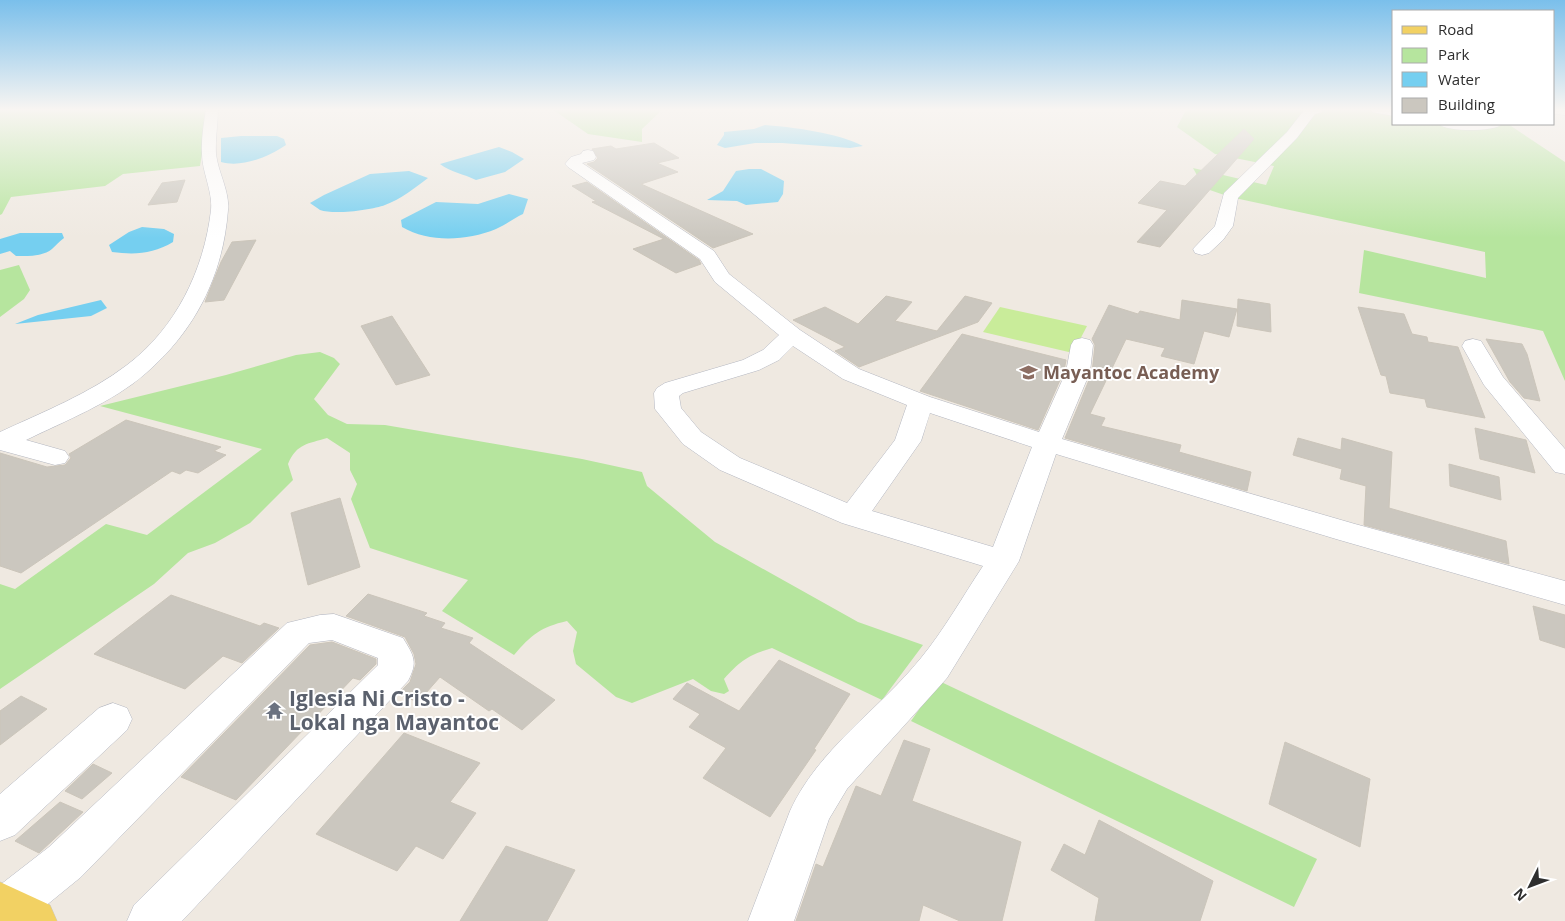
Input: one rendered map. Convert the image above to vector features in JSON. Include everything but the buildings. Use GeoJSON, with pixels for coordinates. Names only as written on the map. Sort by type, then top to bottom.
{"type":"FeatureCollection","features":[{"type":"Feature","properties":{"kind":"street"},"geometry":{"type":"LineString","coordinates":[[1,441],[78,405],[136,370],[164,344],[193,304],[208,269],[220,208],[209,152]]}},
{"type":"Feature","properties":{"kind":"street"},"geometry":{"type":"LineString","coordinates":[[1202,249],[1217,236],[1224,226],[1230,197],[1274,152]]}},
{"type":"Feature","properties":{"kind":"street"},"geometry":{"type":"LineString","coordinates":[[588,154],[589,157],[576,160],[573,164],[708,255],[722,278],[792,334],[851,374],[921,402],[1047,443],[1565,594]]}},
{"type":"Feature","properties":{"kind":"street"},"geometry":{"type":"LineString","coordinates":[[792,334],[771,355],[751,366],[674,388],[666,393],[668,409],[692,438],[730,464],[854,516],[1003,561]]}},
{"type":"Feature","properties":{"kind":"street"},"geometry":{"type":"LineString","coordinates":[[771,921],[811,811],[832,776],[879,729],[934,668],[1003,561],[1047,443],[1078,372],[1082,345]]}},
{"type":"Feature","properties":{"kind":"street"},"geometry":{"type":"LineString","coordinates":[[1473,346],[1493,380],[1565,466]]}},
{"type":"Feature","properties":{"kind":"street"},"geometry":{"type":"LineString","coordinates":[[854,516],[908,441],[921,402]]}},
{"type":"Feature","properties":{"kind":"street"},"geometry":{"type":"LineString","coordinates":[[1,441],[55,457]]}},
{"type":"Feature","properties":{"kind":"street"},"geometry":{"type":"LineString","coordinates":[[13,912],[299,632],[320,628],[334,628],[391,648],[397,659],[395,671],[150,921]]}},
{"type":"Feature","properties":{"kind":"street"},"geometry":{"type":"LineString","coordinates":[[0,821],[113,719]]}},
{"type":"Feature","properties":{"kind":"green space"},"geometry":{"type":"Polygon","coordinates":[[[0,152],[202,152],[200,166],[123,174],[105,186],[11,197],[0,215],[0,152]]]}},
{"type":"Feature","properties":{"kind":"green space"},"geometry":{"type":"Polygon","coordinates":[[[1212,152],[1550,152],[1565,162],[1565,381],[1543,331],[1359,293],[1364,250],[1486,278],[1485,252],[1230,197],[1204,188],[1193,168],[1266,185],[1274,166],[1212,152]]]}},
{"type":"Feature","properties":{"kind":"green space"},"geometry":{"type":"Polygon","coordinates":[[[19,265],[30,290],[24,299],[0,317],[0,270],[19,265]]]}},
{"type":"Feature","properties":{"kind":"green space"},"geometry":{"type":"Polygon","coordinates":[[[1000,307],[1087,326],[1073,353],[983,332],[1000,307]]]}},
{"type":"Feature","properties":{"kind":"green space"},"geometry":{"type":"Polygon","coordinates":[[[320,352],[334,358],[340,364],[314,399],[328,415],[347,424],[385,425],[582,459],[642,472],[647,486],[715,542],[858,622],[923,645],[882,700],[772,648],[745,659],[735,668],[724,679],[729,691],[724,694],[711,691],[693,679],[632,703],[616,697],[576,664],[573,651],[577,632],[567,621],[543,629],[526,642],[514,655],[442,611],[468,580],[370,548],[351,499],[357,484],[350,470],[350,453],[327,438],[304,445],[295,452],[288,464],[293,480],[250,523],[215,543],[188,553],[154,584],[0,689],[0,584],[15,589],[106,524],[147,535],[262,449],[100,406],[226,375],[296,355],[320,352]]]}},
{"type":"Feature","properties":{"kind":"green space"},"geometry":{"type":"Polygon","coordinates":[[[939,681],[1317,859],[1294,907],[911,721],[939,681]]]}},
{"type":"Feature","properties":{"kind":"water"},"geometry":{"type":"Polygon","coordinates":[[[221,152],[274,152],[255,160],[237,164],[221,162],[221,152]]]}},
{"type":"Feature","properties":{"kind":"water"},"geometry":{"type":"Polygon","coordinates":[[[482,152],[512,152],[524,159],[505,172],[476,180],[440,164],[482,152]]]}},
{"type":"Feature","properties":{"kind":"water"},"geometry":{"type":"Polygon","coordinates":[[[761,169],[784,181],[783,194],[778,202],[746,205],[737,201],[707,200],[723,191],[736,171],[761,169]]]}},
{"type":"Feature","properties":{"kind":"water"},"geometry":{"type":"Polygon","coordinates":[[[409,171],[428,178],[391,203],[379,207],[334,212],[320,210],[310,203],[370,174],[409,171]]]}},
{"type":"Feature","properties":{"kind":"water"},"geometry":{"type":"Polygon","coordinates":[[[509,194],[528,199],[523,214],[484,233],[460,238],[436,238],[424,236],[402,227],[401,220],[436,202],[478,204],[509,194]]]}},
{"type":"Feature","properties":{"kind":"water"},"geometry":{"type":"Polygon","coordinates":[[[142,227],[164,229],[174,234],[173,242],[144,253],[112,252],[109,245],[129,232],[142,227]]]}},
{"type":"Feature","properties":{"kind":"water"},"geometry":{"type":"Polygon","coordinates":[[[20,233],[62,233],[64,238],[48,252],[39,255],[16,256],[10,251],[0,254],[0,239],[20,233]]]}},
{"type":"Feature","properties":{"kind":"water"},"geometry":{"type":"Polygon","coordinates":[[[101,300],[107,308],[91,316],[15,324],[38,315],[101,300]]]}},
{"type":"Feature","properties":{"kind":"place","name":"Mayantoc Academy"},"geometry":{"type":"Point","coordinates":[1029,373]}},
{"type":"Feature","properties":{"kind":"place","name":"Iglesia Ni Cristo - Lokal nga Mayantoc"},"geometry":{"type":"Point","coordinates":[275,711]}}]}
